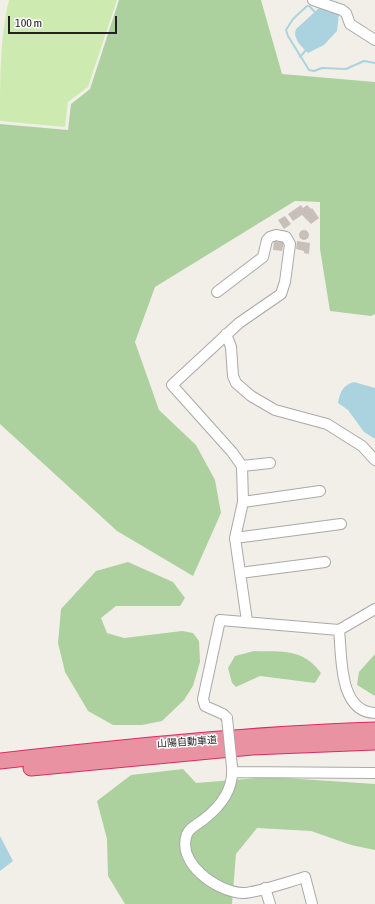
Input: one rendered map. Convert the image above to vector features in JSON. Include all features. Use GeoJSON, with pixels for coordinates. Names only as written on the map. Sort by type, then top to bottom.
{"type":"FeatureCollection","features":[{"type":"Feature","properties":{"kind":"highway","name":"山陽自動車道"},"geometry":{"type":"LineString","coordinates":[[0,761],[132,746],[250,737],[375,730]]}},
{"type":"Feature","properties":{"kind":"highway","name":"山陽自動車道"},"geometry":{"type":"LineString","coordinates":[[0,771],[252,747],[375,742]]}},
{"type":"Feature","properties":{"kind":"street"},"geometry":{"type":"LineString","coordinates":[[313,0],[342,10],[346,13],[350,24],[375,40]]}},
{"type":"Feature","properties":{"kind":"street"},"geometry":{"type":"LineString","coordinates":[[217,292],[264,257],[267,240],[270,237],[276,235],[286,238],[290,244],[283,290],[281,294],[239,323],[172,385],[232,452],[242,466],[243,502],[235,538],[247,621]]}},
{"type":"Feature","properties":{"kind":"street"},"geometry":{"type":"LineString","coordinates":[[226,334],[231,347],[233,376],[236,383],[275,410],[292,416],[327,424],[362,446],[375,460]]}},
{"type":"Feature","properties":{"kind":"street"},"geometry":{"type":"LineString","coordinates":[[242,466],[270,463]]}},
{"type":"Feature","properties":{"kind":"street"},"geometry":{"type":"LineString","coordinates":[[243,502],[320,491]]}},
{"type":"Feature","properties":{"kind":"street"},"geometry":{"type":"LineString","coordinates":[[235,538],[341,524]]}},
{"type":"Feature","properties":{"kind":"street"},"geometry":{"type":"LineString","coordinates":[[240,573],[325,562]]}},
{"type":"Feature","properties":{"kind":"street"},"geometry":{"type":"LineString","coordinates":[[312,904],[305,877],[243,893],[221,887],[205,877],[194,866],[185,848],[188,833],[222,803],[227,792],[232,769],[227,718],[223,714],[205,706],[203,699],[204,692],[220,620],[247,621],[339,630],[375,609]]}},
{"type":"Feature","properties":{"kind":"street"},"geometry":{"type":"LineString","coordinates":[[339,630],[346,689],[351,701],[359,707],[370,712],[375,712]]}},
{"type":"Feature","properties":{"kind":"street"},"geometry":{"type":"LineString","coordinates":[[232,769],[375,772]]}},
{"type":"Feature","properties":{"kind":"street"},"geometry":{"type":"LineString","coordinates":[[265,888],[270,904]]}},
{"type":"Feature","properties":{"kind":"green space"},"geometry":{"type":"Polygon","coordinates":[[[9,0],[117,0],[88,87],[68,102],[65,127],[0,121],[2,44],[9,0]]]}},
{"type":"Feature","properties":{"kind":"green space"},"geometry":{"type":"Polygon","coordinates":[[[119,0],[261,0],[282,74],[375,82],[375,314],[371,316],[330,311],[320,249],[320,202],[295,201],[155,287],[135,342],[159,410],[196,445],[215,480],[221,513],[193,576],[117,531],[0,424],[0,124],[68,130],[71,104],[90,89],[119,0]]]}},
{"type":"Feature","properties":{"kind":"green space"},"geometry":{"type":"Polygon","coordinates":[[[128,562],[173,582],[185,598],[180,606],[116,606],[101,618],[107,633],[124,638],[182,631],[193,633],[199,641],[200,662],[193,686],[184,700],[162,721],[142,725],[113,725],[88,711],[65,672],[58,643],[61,609],[96,571],[128,562]]]}},
{"type":"Feature","properties":{"kind":"green space"},"geometry":{"type":"Polygon","coordinates":[[[254,651],[283,652],[299,655],[307,659],[321,673],[315,683],[260,676],[236,687],[232,683],[228,668],[235,656],[254,651]]]}},
{"type":"Feature","properties":{"kind":"green space"},"geometry":{"type":"Polygon","coordinates":[[[375,654],[375,696],[357,685],[359,672],[375,654]]]}},
{"type":"Feature","properties":{"kind":"green space"},"geometry":{"type":"Polygon","coordinates":[[[183,769],[196,783],[270,777],[375,784],[375,850],[351,845],[311,831],[257,828],[236,854],[232,904],[125,904],[108,876],[107,839],[97,801],[131,775],[183,769]]]}},
{"type":"Feature","properties":{"kind":"water"},"geometry":{"type":"Polygon","coordinates":[[[319,6],[339,14],[337,31],[324,45],[308,53],[296,39],[295,32],[296,29],[318,9],[319,6]]]}},
{"type":"Feature","properties":{"kind":"water"},"geometry":{"type":"Polygon","coordinates":[[[354,382],[375,388],[375,439],[364,432],[348,410],[338,403],[345,387],[354,382]]]}},
{"type":"Feature","properties":{"kind":"water"},"geometry":{"type":"Polygon","coordinates":[[[0,836],[13,861],[0,871],[0,836]]]}},
{"type":"Feature","properties":{"kind":"building"},"geometry":{"type":"Polygon","coordinates":[[[301,205],[303,208],[307,205],[311,209],[312,208],[319,218],[311,224],[302,215],[293,221],[288,214],[301,205]]]}},
{"type":"Feature","properties":{"kind":"building"},"geometry":{"type":"Polygon","coordinates":[[[285,216],[291,224],[284,229],[278,220],[285,216]]]}},
{"type":"Feature","properties":{"kind":"building"},"geometry":{"type":"Polygon","coordinates":[[[302,230],[306,230],[308,231],[308,239],[302,240],[299,237],[299,233],[302,230]]]}},
{"type":"Feature","properties":{"kind":"building"},"geometry":{"type":"Polygon","coordinates":[[[274,241],[284,242],[282,251],[273,250],[274,241]]]}},
{"type":"Feature","properties":{"kind":"building"},"geometry":{"type":"Polygon","coordinates":[[[297,241],[310,243],[309,254],[296,249],[297,241]]]}},
{"type":"Feature","properties":{"kind":"waterway"},"geometry":{"type":"LineString","coordinates":[[307,6],[293,19],[286,30],[288,36],[309,70],[314,71],[322,68],[346,69],[364,61],[375,63]]}},
{"type":"Feature","properties":{"kind":"waterway"},"geometry":{"type":"LineString","coordinates":[[309,6],[316,13]]}},
{"type":"Feature","properties":{"kind":"waterway"},"geometry":{"type":"LineString","coordinates":[[300,57],[306,50]]}}]}
